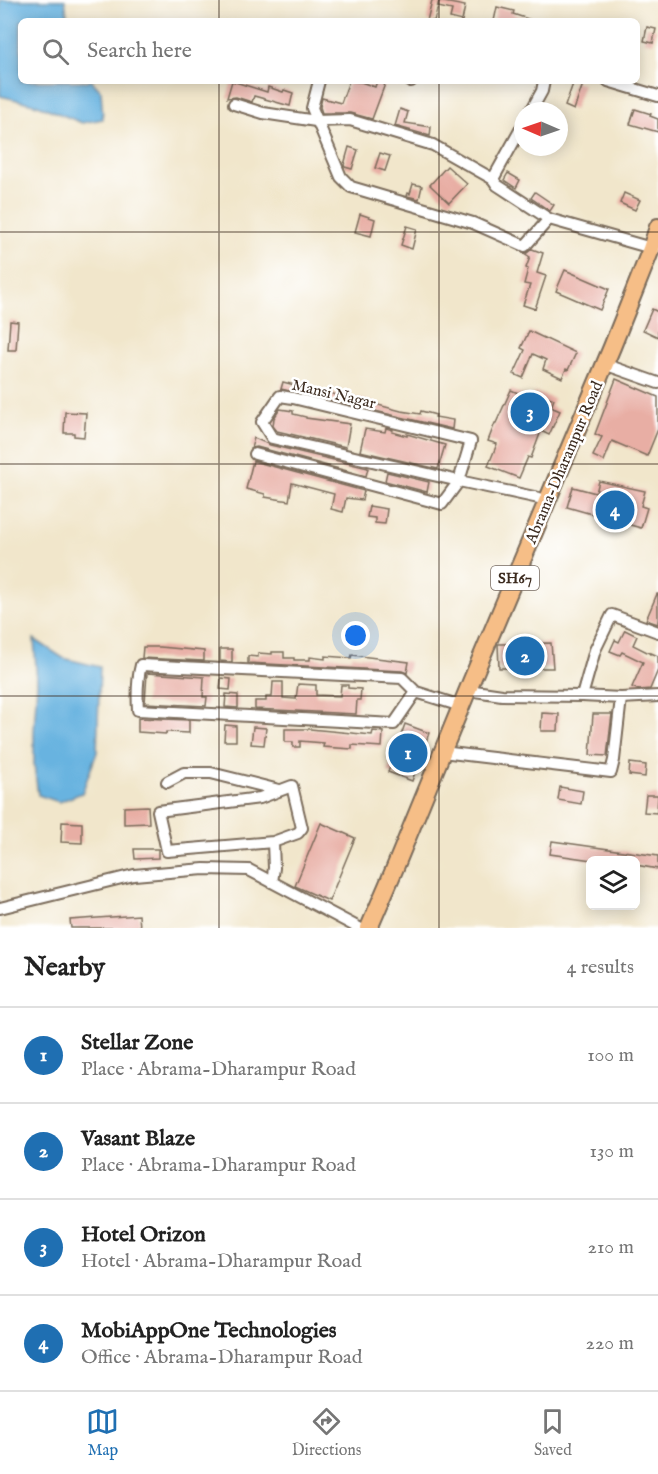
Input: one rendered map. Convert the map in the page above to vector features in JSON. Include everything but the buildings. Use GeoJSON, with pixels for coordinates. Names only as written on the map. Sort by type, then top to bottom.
{"type":"FeatureCollection","features":[{"type":"Feature","properties":{"kind":"main road","name":"Abrama-Dharampur Road"},"geometry":{"type":"LineString","coordinates":[[369,928],[604,364],[655,249],[658,227]]}},
{"type":"Feature","properties":{"kind":"street"},"geometry":{"type":"LineString","coordinates":[[318,84],[312,108],[316,121],[341,177],[351,187],[473,223],[525,246],[549,219]]}},
{"type":"Feature","properties":{"kind":"street"},"geometry":{"type":"LineString","coordinates":[[536,102],[542,91],[543,84]]}},
{"type":"Feature","properties":{"kind":"street"},"geometry":{"type":"LineString","coordinates":[[618,84],[658,96]]}},
{"type":"Feature","properties":{"kind":"street"},"geometry":{"type":"LineString","coordinates":[[234,104],[263,113],[316,121],[350,120],[433,145],[493,179],[497,185],[549,219],[655,249]]}},
{"type":"Feature","properties":{"kind":"street"},"geometry":{"type":"LineString","coordinates":[[493,179],[514,141]]}},
{"type":"Feature","properties":{"kind":"street"},"geometry":{"type":"LineString","coordinates":[[604,364],[658,383]]}},
{"type":"Feature","properties":{"kind":"street","name":"Mansi Nagar"},"geometry":{"type":"LineString","coordinates":[[255,454],[442,504],[459,481],[471,441],[280,396],[262,422],[272,438],[459,481],[548,500]]}},
{"type":"Feature","properties":{"kind":"street"},"geometry":{"type":"LineString","coordinates":[[582,696],[595,650],[612,615],[658,632]]}},
{"type":"Feature","properties":{"kind":"street"},"geometry":{"type":"LineString","coordinates":[[416,692],[394,724],[138,710],[137,699],[141,665],[402,678],[416,692],[464,698],[502,695],[621,698],[658,696]]}},
{"type":"Feature","properties":{"kind":"street"},"geometry":{"type":"LineString","coordinates":[[442,752],[611,772],[621,698]]}},
{"type":"Feature","properties":{"kind":"street"},"geometry":{"type":"LineString","coordinates":[[167,782],[184,773],[211,773],[280,791]]}},
{"type":"Feature","properties":{"kind":"street"},"geometry":{"type":"LineString","coordinates":[[292,786],[302,828],[298,833],[273,842],[167,851],[158,810],[260,798],[292,786]]}},
{"type":"Feature","properties":{"kind":"street"},"geometry":{"type":"LineString","coordinates":[[272,882],[273,842]]}},
{"type":"Feature","properties":{"kind":"street"},"geometry":{"type":"LineString","coordinates":[[0,908],[134,875],[204,869],[249,870],[359,928]]}},
{"type":"Feature","properties":{"kind":"water"},"geometry":{"type":"Polygon","coordinates":[[[0,0],[65,0],[68,18],[18,18],[18,84],[95,84],[101,91],[103,119],[82,123],[38,105],[0,96],[0,0]]]}},
{"type":"Feature","properties":{"kind":"water"},"geometry":{"type":"Polygon","coordinates":[[[34,639],[63,658],[100,667],[97,752],[82,793],[59,802],[38,795],[34,765],[37,682],[34,639]]]}},
{"type":"Feature","properties":{"kind":"place","name":"Hotel Orizon"},"geometry":{"type":"Point","coordinates":[530,412]}},
{"type":"Feature","properties":{"kind":"place","name":"MobiAppOne Technologies"},"geometry":{"type":"Point","coordinates":[615,510]}},
{"type":"Feature","properties":{"kind":"place","name":"Vasant Blaze"},"geometry":{"type":"Point","coordinates":[525,656]}},
{"type":"Feature","properties":{"kind":"place","name":"Stellar Zone"},"geometry":{"type":"Point","coordinates":[408,753]}}]}
